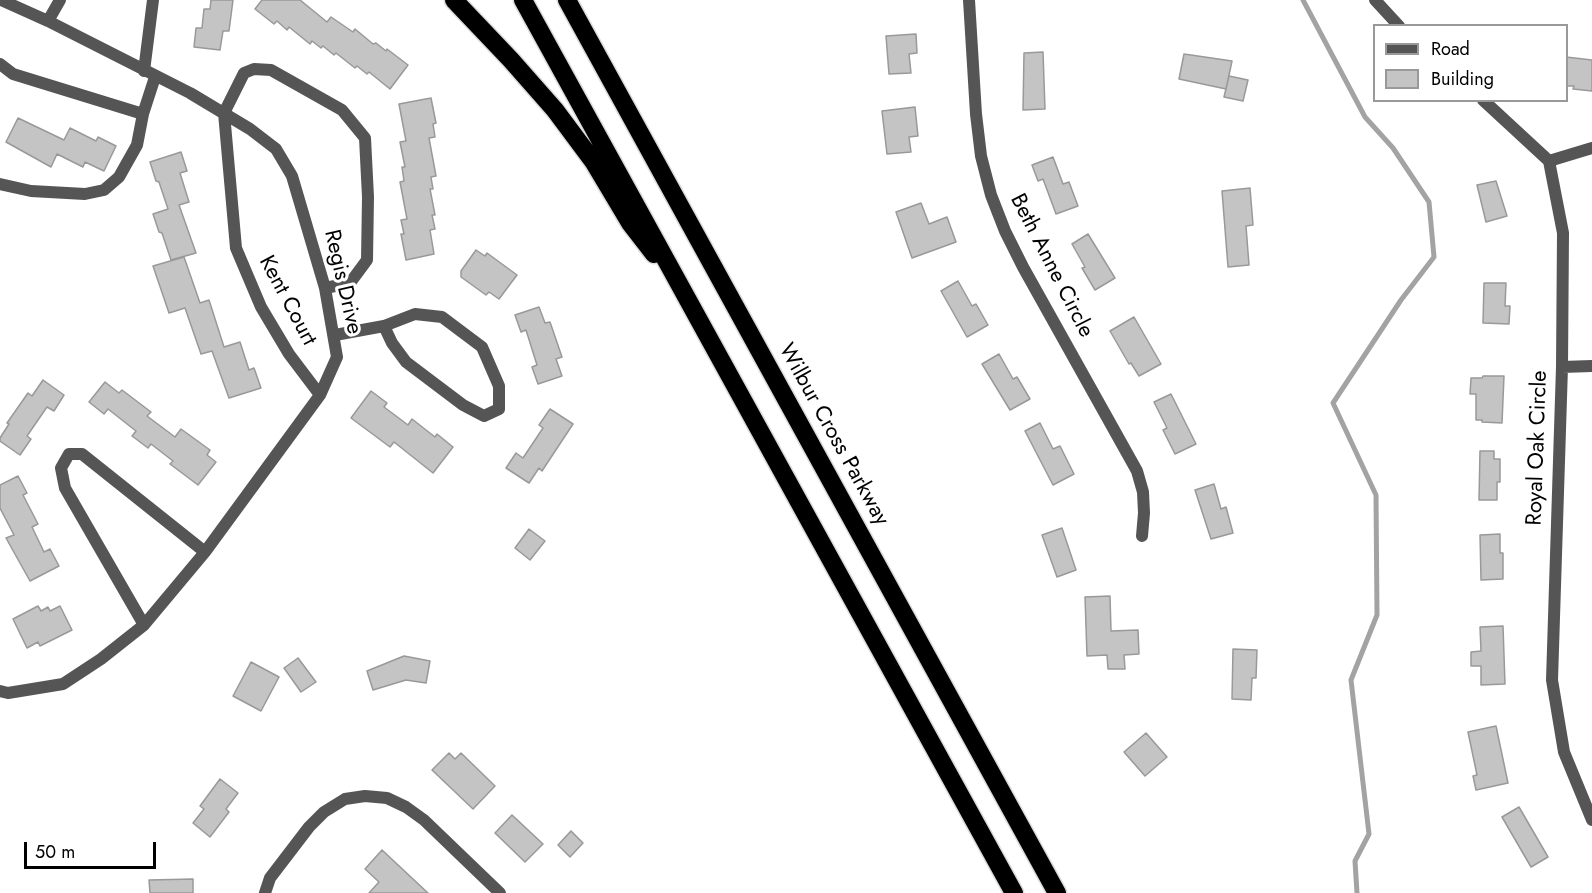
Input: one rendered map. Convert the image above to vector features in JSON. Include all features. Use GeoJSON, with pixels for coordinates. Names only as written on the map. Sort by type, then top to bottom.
{"type":"FeatureCollection","features":[{"type":"Feature","properties":{"kind":"highway"},"geometry":{"type":"LineString","coordinates":[[453,0],[512,60],[555,110],[593,161],[636,233],[676,278]]}},
{"type":"Feature","properties":{"kind":"highway"},"geometry":{"type":"LineString","coordinates":[[523,0],[1014,893]]}},
{"type":"Feature","properties":{"kind":"highway","name":"Wilbur Cross Parkway"},"geometry":{"type":"LineString","coordinates":[[567,0],[1057,893]]}},
{"type":"Feature","properties":{"kind":"street","name":"Regis Drive"},"geometry":{"type":"LineString","coordinates":[[0,691],[8,693],[63,684],[144,625],[205,552],[320,395],[337,357],[325,288],[292,176],[276,149],[250,129],[190,93],[48,21],[1,0]]}},
{"type":"Feature","properties":{"kind":"street"},"geometry":{"type":"LineString","coordinates":[[48,21],[60,0]]}},
{"type":"Feature","properties":{"kind":"street"},"geometry":{"type":"LineString","coordinates":[[144,71],[153,0]]}},
{"type":"Feature","properties":{"kind":"street","name":"Beth Anne Circle"},"geometry":{"type":"LineString","coordinates":[[969,0],[976,114],[981,156],[991,195],[1005,231],[1023,267],[1137,471],[1144,503],[1142,536]]}},
{"type":"Feature","properties":{"kind":"street"},"geometry":{"type":"LineString","coordinates":[[1375,0],[1397,24]]}},
{"type":"Feature","properties":{"kind":"street"},"geometry":{"type":"LineString","coordinates":[[0,64],[13,74],[143,114]]}},
{"type":"Feature","properties":{"kind":"street"},"geometry":{"type":"LineString","coordinates":[[224,114],[244,74],[254,69],[271,69],[342,110],[365,138],[368,197],[367,260],[350,283],[325,288]]}},
{"type":"Feature","properties":{"kind":"street"},"geometry":{"type":"LineString","coordinates":[[0,184],[32,192],[85,194],[104,190],[119,177],[137,145],[143,114],[156,77]]}},
{"type":"Feature","properties":{"kind":"street"},"geometry":{"type":"LineString","coordinates":[[1485,102],[1549,161],[1592,148]]}},
{"type":"Feature","properties":{"kind":"street","name":"Kent Court"},"geometry":{"type":"LineString","coordinates":[[224,114],[236,248],[261,307],[290,354],[320,395]]}},
{"type":"Feature","properties":{"kind":"street","name":"Royal Oak Circle"},"geometry":{"type":"LineString","coordinates":[[1549,161],[1563,233],[1562,367],[1552,680],[1563,752],[1592,820]]}},
{"type":"Feature","properties":{"kind":"street"},"geometry":{"type":"LineString","coordinates":[[334,335],[384,326],[416,314],[442,317],[482,348],[499,386],[499,409],[484,416],[463,405],[406,362],[392,343],[384,326]]}},
{"type":"Feature","properties":{"kind":"street"},"geometry":{"type":"LineString","coordinates":[[1562,367],[1592,366]]}},
{"type":"Feature","properties":{"kind":"street"},"geometry":{"type":"LineString","coordinates":[[144,625],[65,488],[61,468],[69,454],[82,454],[205,552]]}},
{"type":"Feature","properties":{"kind":"street"},"geometry":{"type":"LineString","coordinates":[[265,893],[270,878],[309,827],[324,812],[345,800],[365,796],[387,798],[406,807],[424,820],[500,893]]}},
{"type":"Feature","properties":{"kind":"building"},"geometry":{"type":"Polygon","coordinates":[[[211,0],[233,0],[229,31],[223,31],[220,50],[194,47],[196,28],[202,28],[204,9],[210,9],[211,0]]]}},
{"type":"Feature","properties":{"kind":"building"},"geometry":{"type":"Polygon","coordinates":[[[262,0],[300,0],[327,22],[331,17],[353,32],[355,29],[373,44],[376,43],[386,51],[387,49],[408,65],[390,89],[369,72],[367,74],[357,66],[355,68],[336,53],[334,55],[312,41],[310,44],[289,27],[287,30],[277,21],[274,24],[255,9],[262,0]]]}},
{"type":"Feature","properties":{"kind":"building"},"geometry":{"type":"Polygon","coordinates":[[[916,34],[917,53],[909,54],[911,73],[889,74],[886,36],[916,34]]]}},
{"type":"Feature","properties":{"kind":"building"},"geometry":{"type":"Polygon","coordinates":[[[1043,52],[1045,109],[1023,110],[1024,53],[1043,52]]]}},
{"type":"Feature","properties":{"kind":"building"},"geometry":{"type":"Polygon","coordinates":[[[1184,54],[1232,61],[1226,89],[1179,79],[1184,54]]]}},
{"type":"Feature","properties":{"kind":"building"},"geometry":{"type":"Polygon","coordinates":[[[1568,57],[1592,60],[1592,91],[1573,89],[1574,86],[1568,86],[1568,57]]]}},
{"type":"Feature","properties":{"kind":"building"},"geometry":{"type":"Polygon","coordinates":[[[1229,76],[1248,80],[1243,101],[1224,97],[1229,76]]]}},
{"type":"Feature","properties":{"kind":"building"},"geometry":{"type":"Polygon","coordinates":[[[431,98],[436,123],[433,124],[435,137],[429,138],[436,176],[431,177],[433,189],[430,189],[435,215],[432,215],[435,229],[430,230],[434,254],[406,260],[401,220],[407,219],[400,182],[404,181],[402,167],[405,167],[400,142],[406,141],[399,104],[431,98]]]}},
{"type":"Feature","properties":{"kind":"building"},"geometry":{"type":"Polygon","coordinates":[[[915,107],[918,136],[909,137],[911,152],[887,154],[882,111],[915,107]]]}},
{"type":"Feature","properties":{"kind":"building"},"geometry":{"type":"Polygon","coordinates":[[[18,118],[64,140],[70,128],[96,141],[98,137],[116,146],[104,171],[85,162],[83,167],[57,154],[51,167],[6,142],[18,118]]]}},
{"type":"Feature","properties":{"kind":"building"},"geometry":{"type":"Polygon","coordinates":[[[181,152],[187,171],[180,173],[189,202],[179,205],[196,253],[171,260],[153,214],[168,209],[150,162],[181,152]]]}},
{"type":"Feature","properties":{"kind":"building"},"geometry":{"type":"Polygon","coordinates":[[[1053,157],[1063,184],[1069,182],[1078,206],[1056,214],[1043,179],[1038,181],[1032,165],[1053,157]]]}},
{"type":"Feature","properties":{"kind":"building"},"geometry":{"type":"Polygon","coordinates":[[[1496,181],[1507,216],[1486,222],[1477,185],[1496,181]]]}},
{"type":"Feature","properties":{"kind":"building"},"geometry":{"type":"Polygon","coordinates":[[[1250,188],[1253,225],[1246,226],[1249,265],[1228,267],[1222,191],[1250,188]]]}},
{"type":"Feature","properties":{"kind":"building"},"geometry":{"type":"Polygon","coordinates":[[[921,203],[929,224],[947,217],[956,242],[912,258],[896,212],[921,203]]]}},
{"type":"Feature","properties":{"kind":"building"},"geometry":{"type":"Polygon","coordinates":[[[1088,234],[1115,278],[1095,290],[1072,244],[1088,234]]]}},
{"type":"Feature","properties":{"kind":"building"},"geometry":{"type":"Polygon","coordinates":[[[476,250],[485,256],[487,253],[517,275],[499,299],[489,292],[486,295],[461,277],[461,271],[476,250]]]}},
{"type":"Feature","properties":{"kind":"building"},"geometry":{"type":"Polygon","coordinates":[[[184,257],[200,303],[209,300],[224,347],[240,342],[249,370],[254,368],[261,388],[229,398],[212,351],[201,354],[185,308],[169,313],[153,266],[184,257]]]}},
{"type":"Feature","properties":{"kind":"building"},"geometry":{"type":"Polygon","coordinates":[[[958,281],[972,306],[976,304],[988,325],[967,337],[941,291],[958,281]]]}},
{"type":"Feature","properties":{"kind":"building"},"geometry":{"type":"Polygon","coordinates":[[[1484,283],[1506,283],[1505,306],[1510,306],[1509,324],[1483,323],[1484,283]]]}},
{"type":"Feature","properties":{"kind":"building"},"geometry":{"type":"Polygon","coordinates":[[[539,307],[545,323],[550,322],[562,357],[556,359],[562,376],[538,384],[532,367],[537,365],[526,330],[521,332],[515,315],[539,307]]]}},
{"type":"Feature","properties":{"kind":"building"},"geometry":{"type":"Polygon","coordinates":[[[1134,317],[1161,364],[1139,376],[1131,363],[1129,364],[1110,331],[1134,317]]]}},
{"type":"Feature","properties":{"kind":"building"},"geometry":{"type":"Polygon","coordinates":[[[999,354],[1013,379],[1017,377],[1030,399],[1010,410],[982,364],[999,354]]]}},
{"type":"Feature","properties":{"kind":"building"},"geometry":{"type":"Polygon","coordinates":[[[1483,376],[1504,376],[1502,423],[1476,420],[1476,394],[1470,394],[1471,378],[1482,378],[1483,376]]]}},
{"type":"Feature","properties":{"kind":"building"},"geometry":{"type":"Polygon","coordinates":[[[43,380],[64,395],[54,411],[47,407],[27,436],[31,439],[20,455],[0,441],[0,438],[9,424],[7,423],[28,393],[32,396],[43,380]]]}},
{"type":"Feature","properties":{"kind":"building"},"geometry":{"type":"Polygon","coordinates":[[[105,382],[119,393],[122,390],[151,412],[147,416],[175,437],[181,429],[210,450],[207,455],[216,462],[198,485],[170,464],[173,461],[151,444],[148,448],[132,436],[136,431],[108,409],[104,414],[89,402],[105,382]]]}},
{"type":"Feature","properties":{"kind":"building"},"geometry":{"type":"Polygon","coordinates":[[[371,391],[387,403],[384,407],[408,425],[412,419],[435,437],[437,434],[453,447],[433,473],[394,442],[390,447],[351,418],[371,391]]]}},
{"type":"Feature","properties":{"kind":"building"},"geometry":{"type":"Polygon","coordinates":[[[1171,394],[1196,444],[1175,454],[1163,430],[1167,428],[1154,402],[1171,394]]]}},
{"type":"Feature","properties":{"kind":"building"},"geometry":{"type":"Polygon","coordinates":[[[550,409],[573,424],[542,471],[539,468],[529,483],[506,468],[516,453],[523,458],[543,428],[539,425],[550,409]]]}},
{"type":"Feature","properties":{"kind":"building"},"geometry":{"type":"Polygon","coordinates":[[[1040,423],[1053,449],[1060,446],[1074,474],[1053,485],[1025,431],[1040,423]]]}},
{"type":"Feature","properties":{"kind":"building"},"geometry":{"type":"Polygon","coordinates":[[[1480,451],[1494,451],[1494,459],[1500,459],[1497,500],[1479,500],[1480,451]]]}},
{"type":"Feature","properties":{"kind":"building"},"geometry":{"type":"Polygon","coordinates":[[[18,476],[27,493],[23,495],[38,524],[32,527],[44,552],[50,549],[59,566],[30,581],[6,538],[14,535],[0,508],[0,485],[18,476]]]}},
{"type":"Feature","properties":{"kind":"building"},"geometry":{"type":"Polygon","coordinates":[[[1214,484],[1221,509],[1226,507],[1233,533],[1211,539],[1195,490],[1214,484]]]}},
{"type":"Feature","properties":{"kind":"building"},"geometry":{"type":"Polygon","coordinates":[[[1062,528],[1076,570],[1057,577],[1042,535],[1062,528]]]}},
{"type":"Feature","properties":{"kind":"building"},"geometry":{"type":"Polygon","coordinates":[[[529,529],[545,541],[530,560],[515,548],[529,529]]]}},
{"type":"Feature","properties":{"kind":"building"},"geometry":{"type":"Polygon","coordinates":[[[1500,534],[1503,579],[1481,580],[1480,535],[1500,534]]]}},
{"type":"Feature","properties":{"kind":"building"},"geometry":{"type":"Polygon","coordinates":[[[1110,596],[1111,631],[1138,630],[1139,654],[1124,655],[1125,669],[1108,669],[1107,655],[1087,656],[1085,597],[1110,596]]]}},
{"type":"Feature","properties":{"kind":"building"},"geometry":{"type":"Polygon","coordinates":[[[38,606],[41,611],[48,607],[50,611],[60,606],[72,630],[40,646],[38,642],[27,648],[13,619],[38,606]]]}},
{"type":"Feature","properties":{"kind":"building"},"geometry":{"type":"Polygon","coordinates":[[[1503,626],[1505,684],[1481,685],[1481,666],[1471,666],[1471,652],[1481,651],[1480,627],[1503,626]]]}},
{"type":"Feature","properties":{"kind":"building"},"geometry":{"type":"Polygon","coordinates":[[[1233,649],[1257,650],[1256,678],[1252,678],[1251,700],[1232,699],[1233,649]]]}},
{"type":"Feature","properties":{"kind":"building"},"geometry":{"type":"Polygon","coordinates":[[[404,656],[430,661],[426,683],[406,680],[373,690],[367,671],[404,656]]]}},
{"type":"Feature","properties":{"kind":"building"},"geometry":{"type":"Polygon","coordinates":[[[298,658],[316,682],[301,692],[284,668],[298,658]]]}},
{"type":"Feature","properties":{"kind":"building"},"geometry":{"type":"Polygon","coordinates":[[[251,662],[279,677],[261,711],[233,696],[251,662]]]}},
{"type":"Feature","properties":{"kind":"building"},"geometry":{"type":"Polygon","coordinates":[[[1496,726],[1508,783],[1476,790],[1473,776],[1477,775],[1468,732],[1496,726]]]}},
{"type":"Feature","properties":{"kind":"building"},"geometry":{"type":"Polygon","coordinates":[[[1146,733],[1167,757],[1145,776],[1124,752],[1146,733]]]}},
{"type":"Feature","properties":{"kind":"building"},"geometry":{"type":"Polygon","coordinates":[[[449,753],[455,759],[461,753],[495,786],[473,809],[432,770],[449,753]]]}},
{"type":"Feature","properties":{"kind":"building"},"geometry":{"type":"Polygon","coordinates":[[[220,779],[238,793],[226,809],[229,812],[210,837],[193,823],[204,809],[200,806],[220,779]]]}},
{"type":"Feature","properties":{"kind":"building"},"geometry":{"type":"Polygon","coordinates":[[[1519,807],[1548,857],[1531,867],[1502,817],[1519,807]]]}},
{"type":"Feature","properties":{"kind":"building"},"geometry":{"type":"Polygon","coordinates":[[[512,815],[543,844],[525,862],[495,833],[512,815]]]}},
{"type":"Feature","properties":{"kind":"building"},"geometry":{"type":"Polygon","coordinates":[[[571,831],[583,843],[570,857],[558,845],[571,831]]]}},
{"type":"Feature","properties":{"kind":"building"},"geometry":{"type":"Polygon","coordinates":[[[382,850],[428,893],[369,893],[379,882],[365,869],[382,850]]]}},
{"type":"Feature","properties":{"kind":"building"},"geometry":{"type":"Polygon","coordinates":[[[193,879],[193,893],[150,893],[149,880],[193,879]]]}},
{"type":"Feature","properties":{"kind":"waterway"},"geometry":{"type":"LineString","coordinates":[[1303,0],[1365,117],[1393,148],[1429,202],[1434,257],[1401,300],[1333,403],[1376,495],[1377,615],[1351,680],[1369,834],[1355,861],[1357,893]]}}]}
